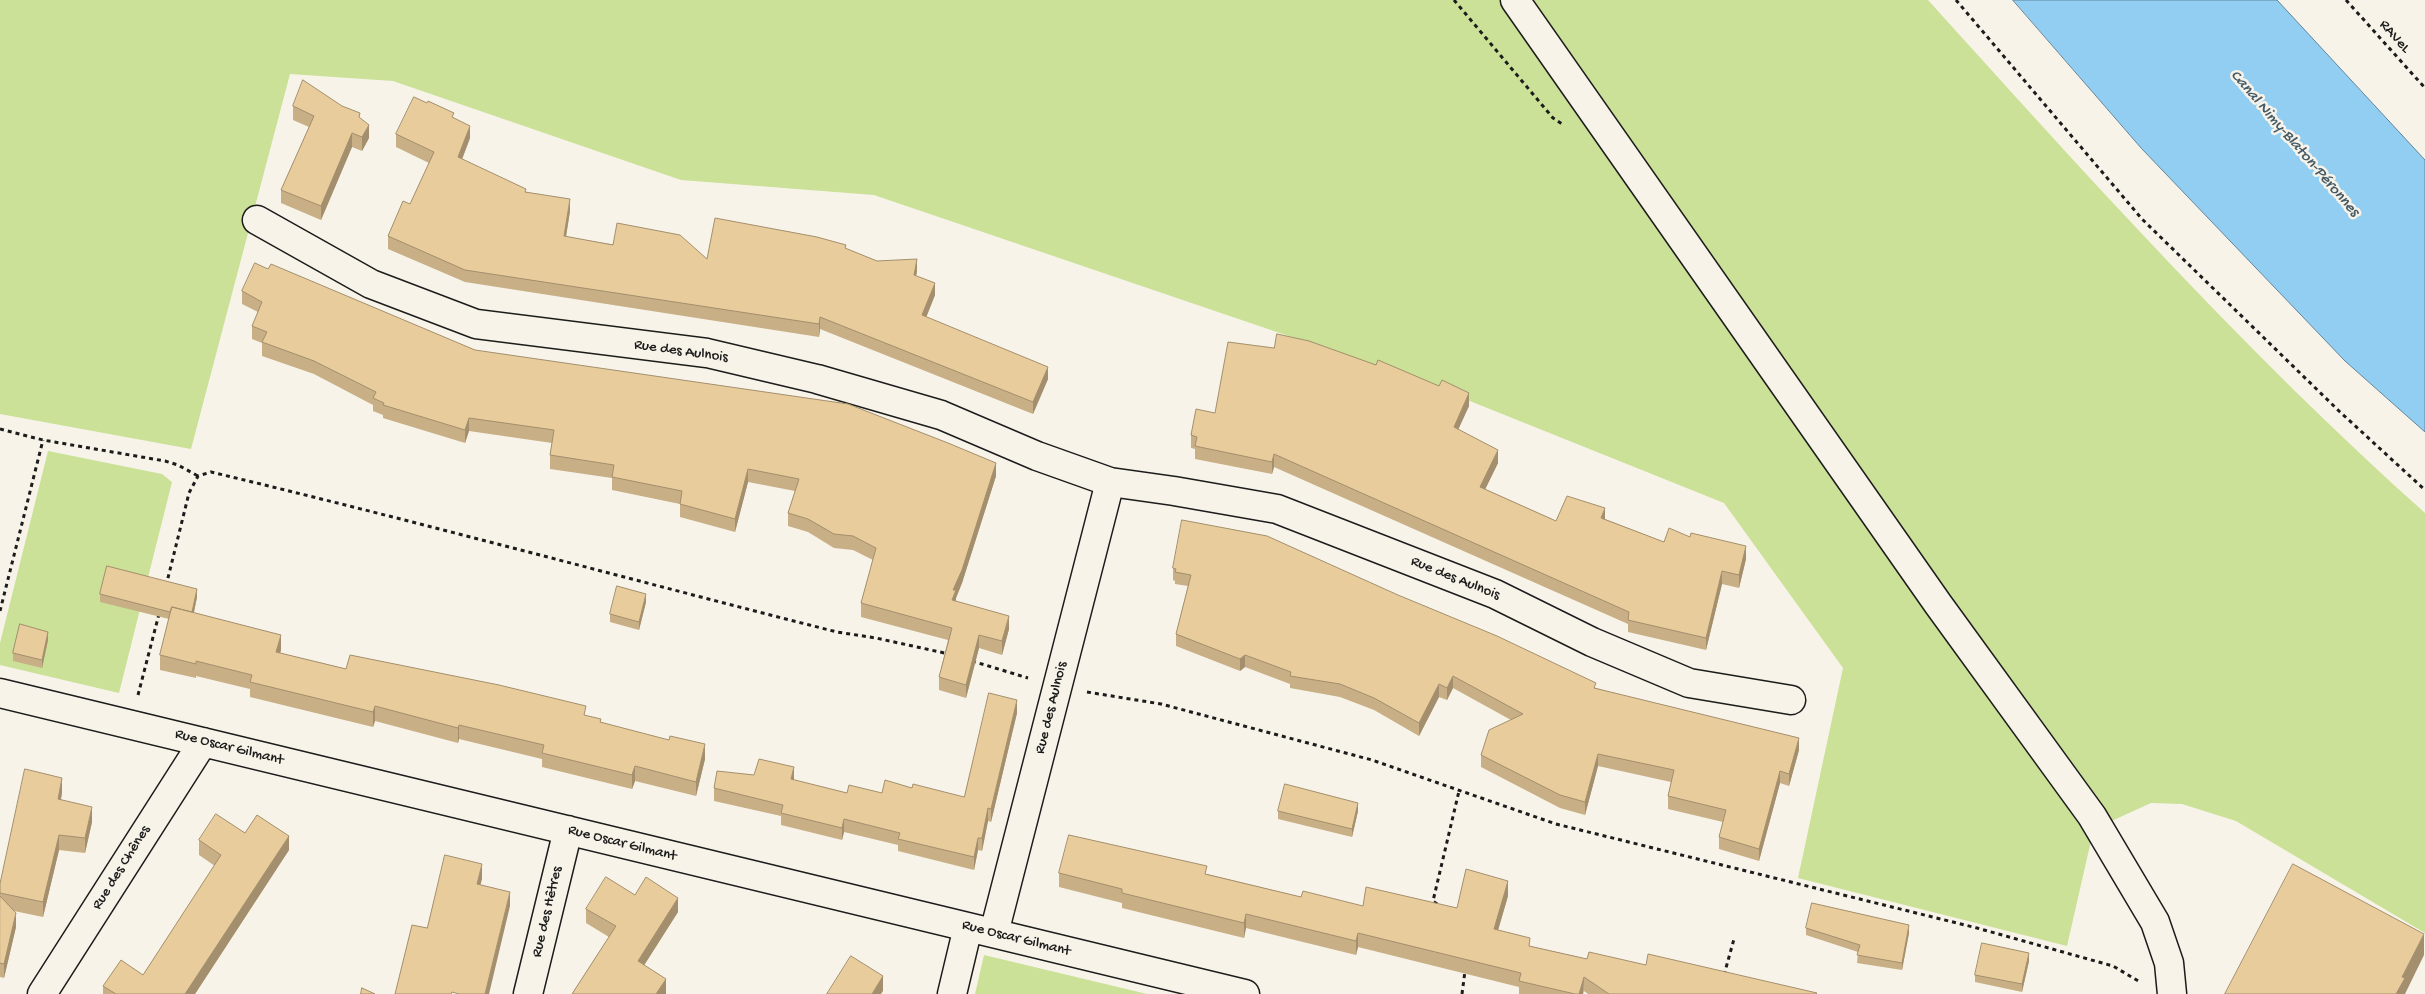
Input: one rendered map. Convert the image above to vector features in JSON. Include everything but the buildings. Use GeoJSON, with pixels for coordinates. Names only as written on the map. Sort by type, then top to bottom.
{"type":"FeatureCollection","features":[{"type":"Feature","properties":{"kind":"street"},"geometry":{"type":"LineString","coordinates":[[1515,0],[1938,604],[2092,816],[2155,922],[2169,963],[2172,994]]}},
{"type":"Feature","properties":{"kind":"street","name":"Rue des Aulnois"},"geometry":{"type":"LineString","coordinates":[[257,220],[371,284],[476,324],[707,353],[817,378],[941,415],[1037,456],[1110,482],[1277,509],[1495,594],[1592,642],[1689,683],[1791,700]]}},
{"type":"Feature","properties":{"kind":"street","name":"Rue des Aulnois"},"geometry":{"type":"LineString","coordinates":[[994,933],[1110,482]]}},
{"type":"Feature","properties":{"kind":"street","name":"Rue Oscar Gilmant"},"geometry":{"type":"LineString","coordinates":[[0,693],[1245,994]]}},
{"type":"Feature","properties":{"kind":"street","name":"Rue des Chênes"},"geometry":{"type":"LineString","coordinates":[[42,994],[203,742]]}},
{"type":"Feature","properties":{"kind":"street","name":"Rue des Hêtres"},"geometry":{"type":"LineString","coordinates":[[528,994],[568,830]]}},
{"type":"Feature","properties":{"kind":"street"},"geometry":{"type":"LineString","coordinates":[[952,994],[968,927]]}},
{"type":"Feature","properties":{"kind":"path"},"geometry":{"type":"LineString","coordinates":[[1454,0],[1553,118],[1568,128]]}},
{"type":"Feature","properties":{"kind":"path"},"geometry":{"type":"LineString","coordinates":[[1956,0],[2142,218],[2339,411],[2425,490]]}},
{"type":"Feature","properties":{"kind":"path","name":"RAVeL"},"geometry":{"type":"LineString","coordinates":[[2346,0],[2425,88]]}},
{"type":"Feature","properties":{"kind":"path"},"geometry":{"type":"LineString","coordinates":[[0,429],[43,440],[165,461],[178,465],[198,476],[211,472],[405,518],[587,568],[837,632],[876,638],[957,656]]}},
{"type":"Feature","properties":{"kind":"path"},"geometry":{"type":"LineString","coordinates":[[0,610],[43,440]]}},
{"type":"Feature","properties":{"kind":"path"},"geometry":{"type":"LineString","coordinates":[[165,589],[190,493],[198,476]]}},
{"type":"Feature","properties":{"kind":"path"},"geometry":{"type":"LineString","coordinates":[[130,724],[160,608]]}},
{"type":"Feature","properties":{"kind":"path"},"geometry":{"type":"LineString","coordinates":[[966,659],[1058,687],[1162,704],[1372,760],[1556,824],[1977,928],[2113,966],[2143,984]]}},
{"type":"Feature","properties":{"kind":"path"},"geometry":{"type":"LineString","coordinates":[[1439,906],[1433,901],[1459,790]]}},
{"type":"Feature","properties":{"kind":"path"},"geometry":{"type":"LineString","coordinates":[[1724,978],[1734,939]]}},
{"type":"Feature","properties":{"kind":"path"},"geometry":{"type":"LineString","coordinates":[[1462,994],[1465,967]]}},
{"type":"Feature","properties":{"kind":"green space"},"geometry":{"type":"Polygon","coordinates":[[[0,0],[1928,0],[2109,198],[2232,327],[2359,453],[2425,513],[2425,933],[2236,821],[2182,804],[2151,803],[2105,824],[2093,832],[2067,946],[1798,878],[1843,668],[1724,503],[1415,379],[874,195],[681,180],[393,81],[290,74],[191,449],[0,414],[0,0]]]}},
{"type":"Feature","properties":{"kind":"green space"},"geometry":{"type":"Polygon","coordinates":[[[48,451],[162,474],[172,482],[119,693],[0,665],[0,643],[48,451]]]}},
{"type":"Feature","properties":{"kind":"green space"},"geometry":{"type":"Polygon","coordinates":[[[984,955],[1147,994],[975,994],[984,955]]]}},
{"type":"Feature","properties":{"kind":"water","name":"Canal Nimy-Blaton-Péronnes"},"geometry":{"type":"Polygon","coordinates":[[[2013,0],[2277,0],[2425,160],[2425,432],[2345,361],[2142,149],[2013,0]]]}}]}
